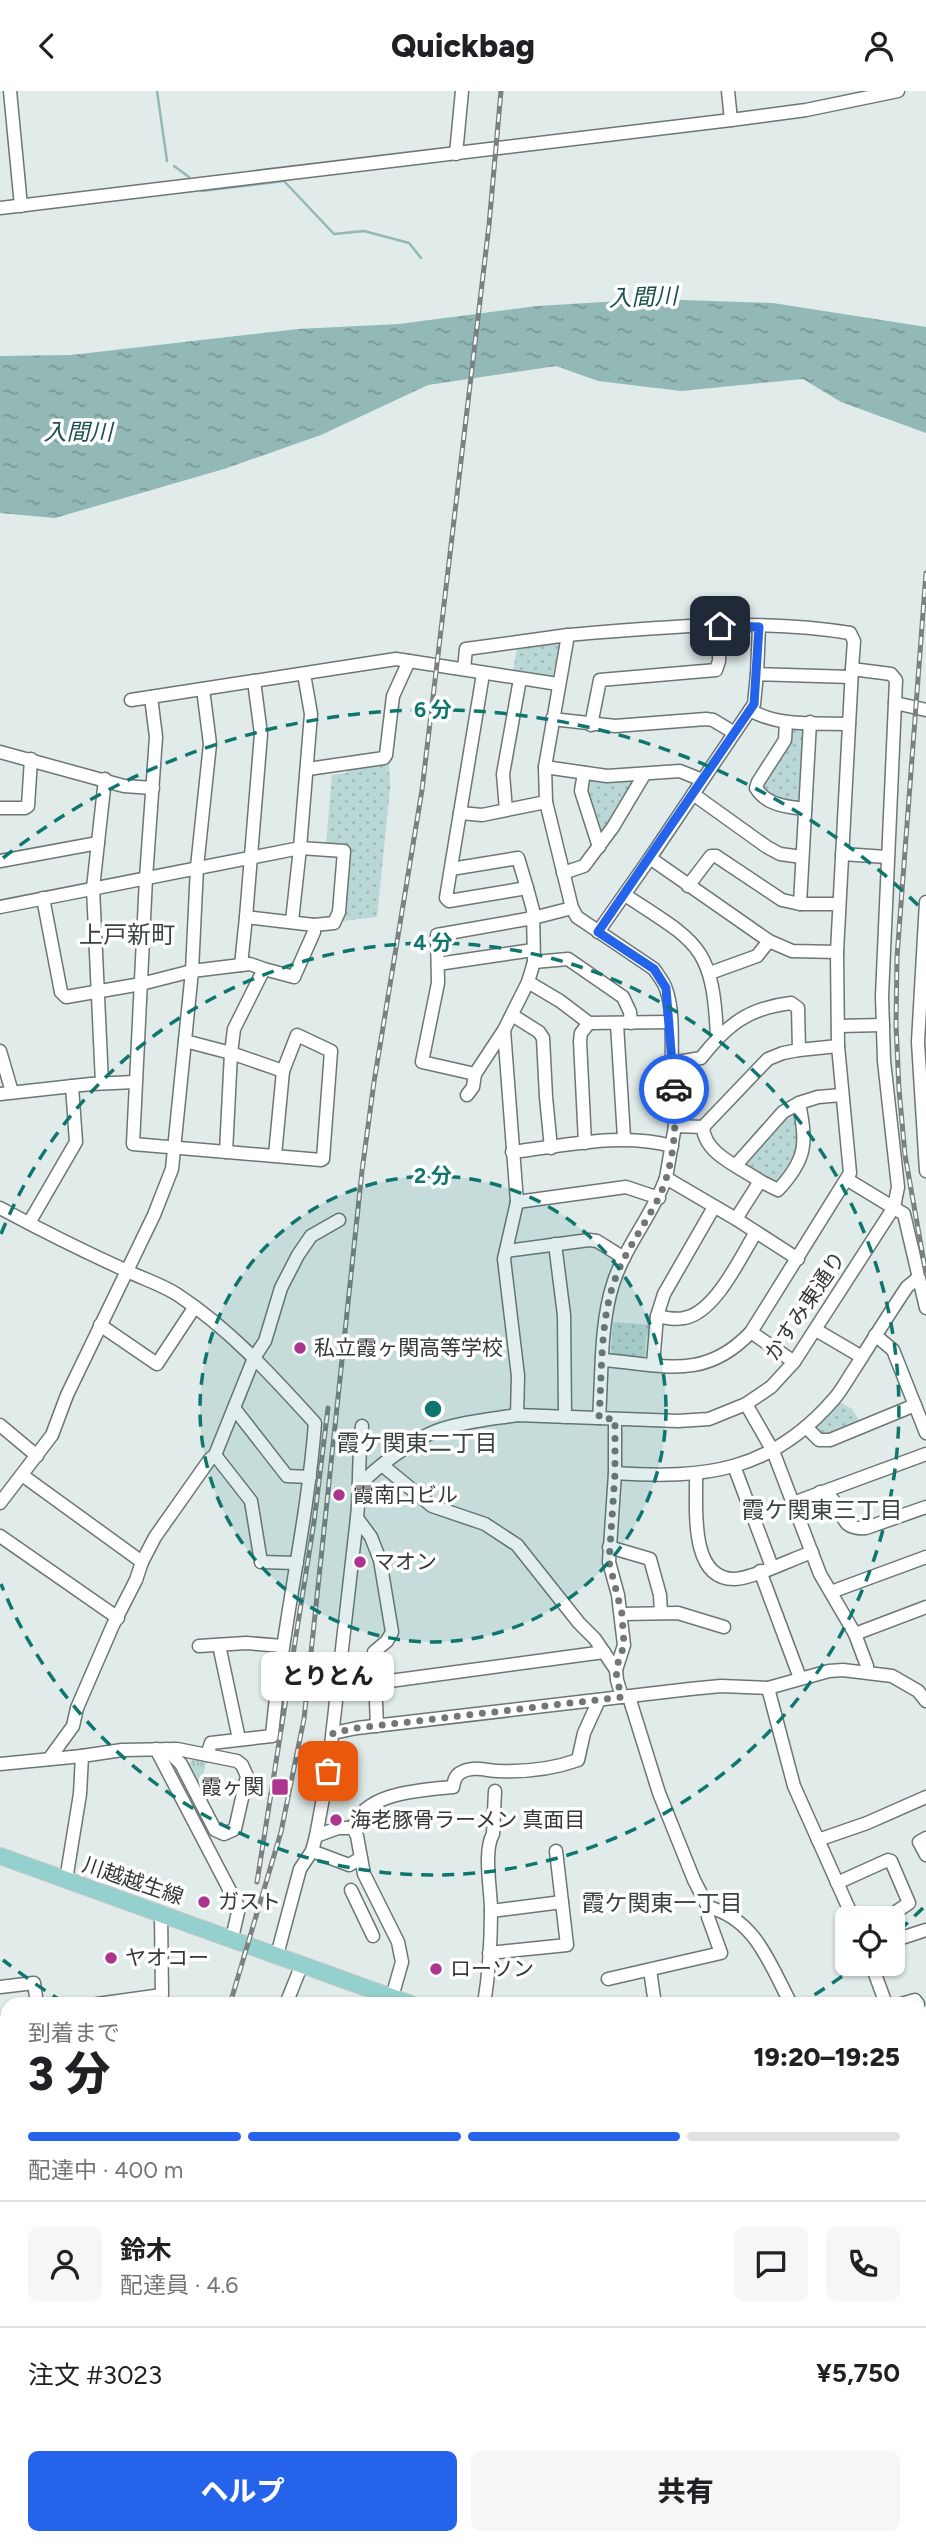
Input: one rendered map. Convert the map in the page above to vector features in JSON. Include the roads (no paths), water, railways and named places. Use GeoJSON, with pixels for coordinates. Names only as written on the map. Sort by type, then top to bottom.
{"type":"FeatureCollection","features":[{"type":"Feature","properties":{"kind":"main road","name":"川越越生線"},"geometry":{"type":"LineString","coordinates":[[0,1856],[232,1938],[384,1997]]}},
{"type":"Feature","properties":{"kind":"street"},"geometry":{"type":"LineString","coordinates":[[10,91],[21,206]]}},
{"type":"Feature","properties":{"kind":"street"},"geometry":{"type":"LineString","coordinates":[[456,154],[461,91]]}},
{"type":"Feature","properties":{"kind":"street"},"geometry":{"type":"LineString","coordinates":[[728,91],[731,120]]}},
{"type":"Feature","properties":{"kind":"street"},"geometry":{"type":"LineString","coordinates":[[0,208],[731,120],[806,110],[898,91]]}},
{"type":"Feature","properties":{"kind":"street"},"geometry":{"type":"LineString","coordinates":[[591,725],[600,680],[716,670],[719,661],[720,626]]}},
{"type":"Feature","properties":{"kind":"street"},"geometry":{"type":"LineString","coordinates":[[598,932],[750,710],[755,697],[759,627]]}},
{"type":"Feature","properties":{"kind":"street"},"geometry":{"type":"LineString","coordinates":[[464,669],[466,649],[568,635],[649,628],[759,627],[850,633],[854,641],[837,952],[838,1046],[851,1168],[848,1180],[751,1332],[738,1346],[697,1366],[677,1367],[604,1360]]}},
{"type":"Feature","properties":{"kind":"street"},"geometry":{"type":"LineString","coordinates":[[568,635],[545,767],[546,802],[572,908],[598,932],[654,969],[666,988],[675,1126],[666,1178],[659,1198],[624,1258],[609,1303],[599,1418]]}},
{"type":"Feature","properties":{"kind":"street"},"geometry":{"type":"LineString","coordinates":[[131,700],[390,660],[558,684]]}},
{"type":"Feature","properties":{"kind":"street"},"geometry":{"type":"LineString","coordinates":[[308,769],[384,758],[393,696],[409,661]]}},
{"type":"Feature","properties":{"kind":"street"},"geometry":{"type":"LineString","coordinates":[[757,674],[852,673]]}},
{"type":"Feature","properties":{"kind":"street","name":"かすみ東通り"},"geometry":{"type":"LineString","coordinates":[[360,1485],[382,1465],[436,1431],[517,1415],[709,1419],[746,1404],[771,1387],[794,1362],[894,1207],[898,1187],[889,1114],[882,974],[895,675],[852,673]]}},
{"type":"Feature","properties":{"kind":"street"},"geometry":{"type":"LineString","coordinates":[[292,921],[311,714],[304,674]]}},
{"type":"Feature","properties":{"kind":"street"},"geometry":{"type":"LineString","coordinates":[[483,674],[446,898],[449,901],[527,888]]}},
{"type":"Feature","properties":{"kind":"street"},"geometry":{"type":"LineString","coordinates":[[506,810],[503,773],[520,679]]}},
{"type":"Feature","properties":{"kind":"street"},"geometry":{"type":"LineString","coordinates":[[241,965],[261,734],[254,681]]}},
{"type":"Feature","properties":{"kind":"street"},"geometry":{"type":"LineString","coordinates":[[0,1503],[52,1434],[67,1395],[128,1272],[167,1185],[175,1147],[192,971],[197,867],[210,744],[204,689]]}},
{"type":"Feature","properties":{"kind":"street"},"geometry":{"type":"LineString","coordinates":[[151,697],[156,737],[133,1143],[226,1152],[323,1159],[331,1051],[298,1035],[283,1071],[275,1155]]}},
{"type":"Feature","properties":{"kind":"street"},"geometry":{"type":"LineString","coordinates":[[895,703],[926,710]]}},
{"type":"Feature","properties":{"kind":"street"},"geometry":{"type":"LineString","coordinates":[[750,710],[765,719],[786,722],[849,724]]}},
{"type":"Feature","properties":{"kind":"street"},"geometry":{"type":"LineString","coordinates":[[552,719],[615,726],[706,719],[713,720],[733,733]]}},
{"type":"Feature","properties":{"kind":"street"},"geometry":{"type":"LineString","coordinates":[[786,722],[785,740],[756,788],[772,802],[805,809]]}},
{"type":"Feature","properties":{"kind":"street"},"geometry":{"type":"LineString","coordinates":[[800,904],[810,722]]}},
{"type":"Feature","properties":{"kind":"street"},"geometry":{"type":"LineString","coordinates":[[0,752],[124,786],[153,788]]}},
{"type":"Feature","properties":{"kind":"street"},"geometry":{"type":"LineString","coordinates":[[0,808],[29,806],[31,759]]}},
{"type":"Feature","properties":{"kind":"street"},"geometry":{"type":"LineString","coordinates":[[545,767],[607,776],[680,771],[702,780]]}},
{"type":"Feature","properties":{"kind":"street"},"geometry":{"type":"LineString","coordinates":[[584,773],[581,791],[598,847]]}},
{"type":"Feature","properties":{"kind":"street"},"geometry":{"type":"LineString","coordinates":[[563,873],[584,866],[644,775]]}},
{"type":"Feature","properties":{"kind":"street"},"geometry":{"type":"LineString","coordinates":[[102,1083],[93,888],[105,779]]}},
{"type":"Feature","properties":{"kind":"street"},"geometry":{"type":"LineString","coordinates":[[693,794],[767,847],[780,854],[802,857]]}},
{"type":"Feature","properties":{"kind":"street"},"geometry":{"type":"LineString","coordinates":[[460,813],[482,815],[546,802]]}},
{"type":"Feature","properties":{"kind":"street"},"geometry":{"type":"LineString","coordinates":[[0,861],[98,843]]}},
{"type":"Feature","properties":{"kind":"street"},"geometry":{"type":"LineString","coordinates":[[0,907],[300,848],[344,851],[339,912],[334,923],[314,925],[246,916]]}},
{"type":"Feature","properties":{"kind":"street"},"geometry":{"type":"LineString","coordinates":[[842,854],[887,857]]}},
{"type":"Feature","properties":{"kind":"street"},"geometry":{"type":"LineString","coordinates":[[688,886],[706,860],[716,856],[782,900],[800,904],[838,904]]}},
{"type":"Feature","properties":{"kind":"street"},"geometry":{"type":"LineString","coordinates":[[650,858],[769,941],[792,951],[837,952]]}},
{"type":"Feature","properties":{"kind":"street"},"geometry":{"type":"LineString","coordinates":[[451,869],[517,859],[533,910],[534,956],[528,982],[504,1030],[475,1074],[473,1087],[467,1095]]}},
{"type":"Feature","properties":{"kind":"street"},"geometry":{"type":"LineString","coordinates":[[625,895],[692,941],[705,959],[714,993],[718,1038]]}},
{"type":"Feature","properties":{"kind":"street"},"geometry":{"type":"LineString","coordinates":[[43,898],[61,992],[66,997],[192,971],[250,964],[294,977],[314,932],[314,925]]}},
{"type":"Feature","properties":{"kind":"street"},"geometry":{"type":"LineString","coordinates":[[926,902],[918,1042],[926,1171]]}},
{"type":"Feature","properties":{"kind":"street"},"geometry":{"type":"LineString","coordinates":[[475,1074],[422,1062],[438,983],[438,935],[572,908]]}},
{"type":"Feature","properties":{"kind":"street"},"geometry":{"type":"LineString","coordinates":[[710,973],[757,956],[769,941]]}},
{"type":"Feature","properties":{"kind":"street"},"geometry":{"type":"LineString","coordinates":[[438,964],[534,956],[568,960],[623,996],[630,1012],[631,1023]]}},
{"type":"Feature","properties":{"kind":"street"},"geometry":{"type":"LineString","coordinates":[[226,1152],[234,1029],[264,969]]}},
{"type":"Feature","properties":{"kind":"street"},"geometry":{"type":"LineString","coordinates":[[528,982],[561,1001],[589,1023],[670,1022]]}},
{"type":"Feature","properties":{"kind":"street"},"geometry":{"type":"LineString","coordinates":[[672,1063],[697,1060],[745,1015],[792,1003],[797,1008],[799,1050]]}},
{"type":"Feature","properties":{"kind":"street"},"geometry":{"type":"LineString","coordinates":[[512,1015],[539,1032],[543,1038],[551,1148]]}},
{"type":"Feature","properties":{"kind":"street"},"geometry":{"type":"LineString","coordinates":[[585,1143],[580,1041],[581,1033],[589,1023]]}},
{"type":"Feature","properties":{"kind":"street"},"geometry":{"type":"LineString","coordinates":[[617,1024],[624,1138]]}},
{"type":"Feature","properties":{"kind":"street"},"geometry":{"type":"LineString","coordinates":[[838,1026],[883,1025]]}},
{"type":"Feature","properties":{"kind":"street"},"geometry":{"type":"LineString","coordinates":[[504,1030],[517,1202],[504,1259],[518,1376],[517,1415]]}},
{"type":"Feature","properties":{"kind":"street"},"geometry":{"type":"LineString","coordinates":[[185,1041],[283,1071]]}},
{"type":"Feature","properties":{"kind":"street"},"geometry":{"type":"LineString","coordinates":[[675,1126],[703,1126],[768,1059],[799,1050],[838,1046]]}},
{"type":"Feature","properties":{"kind":"street"},"geometry":{"type":"LineString","coordinates":[[0,1051],[6,1093],[135,1082]]}},
{"type":"Feature","properties":{"kind":"street"},"geometry":{"type":"LineString","coordinates":[[29,1223],[76,1142],[72,1086]]}},
{"type":"Feature","properties":{"kind":"street"},"geometry":{"type":"LineString","coordinates":[[736,1165],[783,1112],[818,1097],[842,1095]]}},
{"type":"Feature","properties":{"kind":"street"},"geometry":{"type":"LineString","coordinates":[[703,1126],[709,1146],[778,1190],[801,1157],[804,1142],[799,1103]]}},
{"type":"Feature","properties":{"kind":"street"},"geometry":{"type":"LineString","coordinates":[[512,1151],[624,1138],[672,1146]]}},
{"type":"Feature","properties":{"kind":"street"},"geometry":{"type":"LineString","coordinates":[[666,1178],[798,1259]]}},
{"type":"Feature","properties":{"kind":"street"},"geometry":{"type":"LineString","coordinates":[[848,1180],[904,1214],[926,1308]]}},
{"type":"Feature","properties":{"kind":"street"},"geometry":{"type":"LineString","coordinates":[[736,1219],[760,1181]]}},
{"type":"Feature","properties":{"kind":"street"},"geometry":{"type":"LineString","coordinates":[[517,1202],[626,1187],[659,1198]]}},
{"type":"Feature","properties":{"kind":"street"},"geometry":{"type":"LineString","coordinates":[[653,1364],[657,1316],[664,1294],[714,1207]]}},
{"type":"Feature","properties":{"kind":"street"},"geometry":{"type":"LineString","coordinates":[[0,1208],[128,1272],[152,1280],[194,1308],[233,1338],[315,1423],[310,1477],[271,1736],[211,1743],[207,1755]]}},
{"type":"Feature","properties":{"kind":"street"},"geometry":{"type":"LineString","coordinates":[[49,1759],[73,1726],[77,1708],[113,1625],[155,1537],[215,1455],[254,1358],[265,1341],[281,1288],[298,1255],[311,1236],[339,1220]]}},
{"type":"Feature","properties":{"kind":"street"},"geometry":{"type":"LineString","coordinates":[[657,1316],[674,1319],[699,1313],[715,1298],[756,1232]]}},
{"type":"Feature","properties":{"kind":"street"},"geometry":{"type":"LineString","coordinates":[[506,1251],[589,1240],[597,1241],[624,1258]]}},
{"type":"Feature","properties":{"kind":"street"},"geometry":{"type":"LineString","coordinates":[[555,1244],[564,1315],[565,1417]]}},
{"type":"Feature","properties":{"kind":"street"},"geometry":{"type":"LineString","coordinates":[[615,1473],[660,1476],[696,1474],[733,1467],[773,1451],[806,1427],[835,1398],[907,1287],[919,1277]]}},
{"type":"Feature","properties":{"kind":"street"},"geometry":{"type":"LineString","coordinates":[[100,1325],[157,1364],[194,1308]]}},
{"type":"Feature","properties":{"kind":"street"},"geometry":{"type":"LineString","coordinates":[[816,1330],[862,1357]]}},
{"type":"Feature","properties":{"kind":"street"},"geometry":{"type":"LineString","coordinates":[[751,1332],[794,1362]]}},
{"type":"Feature","properties":{"kind":"street"},"geometry":{"type":"LineString","coordinates":[[875,1335],[893,1350],[926,1433]]}},
{"type":"Feature","properties":{"kind":"street"},"geometry":{"type":"LineString","coordinates":[[746,1404],[773,1451],[820,1574],[855,1634],[867,1672]]}},
{"type":"Feature","properties":{"kind":"street"},"geometry":{"type":"LineString","coordinates":[[806,1427],[818,1440],[831,1440],[915,1405]]}},
{"type":"Feature","properties":{"kind":"street"},"geometry":{"type":"LineString","coordinates":[[234,1408],[287,1476],[310,1477]]}},
{"type":"Feature","properties":{"kind":"street"},"geometry":{"type":"LineString","coordinates":[[608,1979],[720,1955],[708,1917],[708,1907],[694,1880],[659,1793],[626,1697],[617,1680],[616,1669],[624,1645],[622,1614],[609,1562],[615,1473],[615,1419]]}},
{"type":"Feature","properties":{"kind":"street"},"geometry":{"type":"LineString","coordinates":[[0,1425],[37,1456]]}},
{"type":"Feature","properties":{"kind":"street"},"geometry":{"type":"LineString","coordinates":[[277,1955],[300,1869],[312,1851],[316,1836],[333,1733],[357,1518],[360,1485],[358,1460],[362,1426]]}},
{"type":"Feature","properties":{"kind":"street"},"geometry":{"type":"LineString","coordinates":[[793,1503],[926,1454]]}},
{"type":"Feature","properties":{"kind":"street"},"geometry":{"type":"LineString","coordinates":[[215,1455],[251,1501],[261,1562],[297,1563]]}},
{"type":"Feature","properties":{"kind":"street"},"geometry":{"type":"LineString","coordinates":[[382,1465],[432,1506],[485,1524],[517,1545],[616,1669]]}},
{"type":"Feature","properties":{"kind":"street"},"geometry":{"type":"LineString","coordinates":[[733,1467],[800,1678]]}},
{"type":"Feature","properties":{"kind":"street"},"geometry":{"type":"LineString","coordinates":[[696,1474],[699,1547],[705,1564],[718,1574],[734,1579],[812,1552]]}},
{"type":"Feature","properties":{"kind":"street"},"geometry":{"type":"LineString","coordinates":[[22,1475],[142,1562]]}},
{"type":"Feature","properties":{"kind":"street"},"geometry":{"type":"LineString","coordinates":[[820,1492],[831,1497],[844,1522],[856,1529],[926,1507]]}},
{"type":"Feature","properties":{"kind":"street"},"geometry":{"type":"LineString","coordinates":[[357,1518],[371,1537],[380,1560],[392,1632],[387,1641],[374,1652],[377,1726]]}},
{"type":"Feature","properties":{"kind":"street"},"geometry":{"type":"LineString","coordinates":[[0,1536],[118,1618]]}},
{"type":"Feature","properties":{"kind":"street"},"geometry":{"type":"LineString","coordinates":[[609,1547],[650,1559],[662,1613]]}},
{"type":"Feature","properties":{"kind":"street"},"geometry":{"type":"LineString","coordinates":[[831,1592],[926,1557]]}},
{"type":"Feature","properties":{"kind":"street"},"geometry":{"type":"LineString","coordinates":[[855,1634],[926,1607]]}},
{"type":"Feature","properties":{"kind":"street"},"geometry":{"type":"LineString","coordinates":[[622,1614],[678,1613],[724,1627]]}},
{"type":"Feature","properties":{"kind":"street"},"geometry":{"type":"LineString","coordinates":[[199,1646],[246,1643],[283,1646]]}},
{"type":"Feature","properties":{"kind":"street"},"geometry":{"type":"LineString","coordinates":[[219,1645],[239,1739]]}},
{"type":"Feature","properties":{"kind":"street"},"geometry":{"type":"LineString","coordinates":[[375,1683],[604,1652]]}},
{"type":"Feature","properties":{"kind":"street"},"geometry":{"type":"LineString","coordinates":[[333,1733],[711,1687],[768,1688],[829,1671],[892,1676],[918,1691],[926,1701]]}},
{"type":"Feature","properties":{"kind":"street"},"geometry":{"type":"LineString","coordinates":[[768,1688],[794,1786],[848,1906]]}},
{"type":"Feature","properties":{"kind":"street"},"geometry":{"type":"LineString","coordinates":[[390,1997],[402,1962],[398,1942],[364,1874],[353,1828],[355,1820],[377,1801],[394,1795],[453,1787],[456,1777],[464,1771],[541,1769],[578,1760],[584,1733],[599,1700]]}},
{"type":"Feature","properties":{"kind":"street"},"geometry":{"type":"LineString","coordinates":[[0,1755],[0,1764],[122,1750],[161,1749],[237,1761],[247,1776],[236,1829],[224,1834],[213,1826],[181,1764],[161,1749]]}},
{"type":"Feature","properties":{"kind":"street"},"geometry":{"type":"LineString","coordinates":[[161,1749],[239,1908],[232,1938]]}},
{"type":"Feature","properties":{"kind":"street"},"geometry":{"type":"LineString","coordinates":[[66,1880],[80,1794],[82,1756]]}},
{"type":"Feature","properties":{"kind":"street"},"geometry":{"type":"LineString","coordinates":[[485,1997],[491,1911],[489,1854],[495,1791]]}},
{"type":"Feature","properties":{"kind":"street"},"geometry":{"type":"LineString","coordinates":[[818,1840],[867,1823],[926,1797]]}},
{"type":"Feature","properties":{"kind":"street"},"geometry":{"type":"LineString","coordinates":[[316,1836],[338,1828],[353,1828]]}},
{"type":"Feature","properties":{"kind":"street"},"geometry":{"type":"LineString","coordinates":[[926,1838],[919,1842],[926,1855]]}},
{"type":"Feature","properties":{"kind":"street"},"geometry":{"type":"LineString","coordinates":[[312,1851],[349,1865],[361,1858]]}},
{"type":"Feature","properties":{"kind":"street"},"geometry":{"type":"LineString","coordinates":[[489,1953],[567,1945],[556,1851]]}},
{"type":"Feature","properties":{"kind":"street"},"geometry":{"type":"LineString","coordinates":[[837,1883],[891,1861],[909,1903],[905,1906]]}},
{"type":"Feature","properties":{"kind":"street"},"geometry":{"type":"LineString","coordinates":[[351,1890],[373,1936]]}},
{"type":"Feature","properties":{"kind":"street"},"geometry":{"type":"LineString","coordinates":[[491,1911],[562,1902]]}},
{"type":"Feature","properties":{"kind":"street"},"geometry":{"type":"LineString","coordinates":[[708,1907],[735,1919],[756,1938],[788,1997]]}},
{"type":"Feature","properties":{"kind":"street"},"geometry":{"type":"LineString","coordinates":[[148,1997],[162,1995],[162,1914]]}},
{"type":"Feature","properties":{"kind":"street"},"geometry":{"type":"LineString","coordinates":[[905,1935],[926,1930]]}},
{"type":"Feature","properties":{"kind":"street"},"geometry":{"type":"LineString","coordinates":[[289,1997],[302,1964]]}},
{"type":"Feature","properties":{"kind":"street"},"geometry":{"type":"LineString","coordinates":[[650,1970],[654,1997]]}},
{"type":"Feature","properties":{"kind":"street"},"geometry":{"type":"LineString","coordinates":[[876,1976],[883,1997]]}},
{"type":"Feature","properties":{"kind":"street"},"geometry":{"type":"LineString","coordinates":[[0,1987],[34,1983],[36,1997]]}},
{"type":"Feature","properties":{"kind":"water","name":"入間川"},"geometry":{"type":"Polygon","coordinates":[[[653,299],[773,303],[926,327],[926,433],[841,402],[803,379],[681,391],[598,381],[556,366],[428,385],[321,435],[224,469],[55,518],[0,513],[0,356],[71,355],[298,329],[399,324],[537,306],[653,299]]]}},
{"type":"Feature","properties":{"kind":"waterway"},"geometry":{"type":"LineString","coordinates":[[157,91],[167,161]]}},
{"type":"Feature","properties":{"kind":"waterway"},"geometry":{"type":"LineString","coordinates":[[174,166],[189,177]]}},
{"type":"Feature","properties":{"kind":"waterway"},"geometry":{"type":"LineString","coordinates":[[202,191],[284,181],[334,234],[364,231],[409,243],[421,258]]}},
{"type":"Feature","properties":{"kind":"railway"},"geometry":{"type":"LineString","coordinates":[[232,1997],[281,1832],[304,1719],[362,1171],[422,790],[489,225],[501,91]]}},
{"type":"Feature","properties":{"kind":"railway"},"geometry":{"type":"LineString","coordinates":[[926,573],[897,957],[896,1025],[905,1155],[926,1274]]}},
{"type":"Feature","properties":{"kind":"railway"},"geometry":{"type":"LineString","coordinates":[[257,1882],[314,1522],[328,1408]]}},
{"type":"Feature","properties":{"kind":"place","name":"私立霞ヶ関高等学校"},"geometry":{"type":"Point","coordinates":[300,1348]}},
{"type":"Feature","properties":{"kind":"place","name":"霞南口ビル"},"geometry":{"type":"Point","coordinates":[339,1495]}},
{"type":"Feature","properties":{"kind":"place","name":"マオン"},"geometry":{"type":"Point","coordinates":[360,1562]}},
{"type":"Feature","properties":{"kind":"place","name":"とりとん"},"geometry":{"type":"Point","coordinates":[328,1771]}},
{"type":"Feature","properties":{"kind":"place","name":"霞ヶ関"},"geometry":{"type":"Point","coordinates":[280,1787]}},
{"type":"Feature","properties":{"kind":"place","name":"海老豚骨ラーメン 真面目"},"geometry":{"type":"Point","coordinates":[336,1820]}},
{"type":"Feature","properties":{"kind":"place","name":"ガスト"},"geometry":{"type":"Point","coordinates":[204,1902]}},
{"type":"Feature","properties":{"kind":"place","name":"ヤオコー"},"geometry":{"type":"Point","coordinates":[111,1958]}},
{"type":"Feature","properties":{"kind":"place","name":"ローソン"},"geometry":{"type":"Point","coordinates":[436,1969]}},
{"type":"Feature","properties":{"kind":"district","name":"上戸新町"},"geometry":{"type":"Point","coordinates":[127,935]}},
{"type":"Feature","properties":{"kind":"district","name":"霞ケ関東二丁目"},"geometry":{"type":"Point","coordinates":[417,1443]}},
{"type":"Feature","properties":{"kind":"district","name":"霞ケ関東三丁目"},"geometry":{"type":"Point","coordinates":[822,1510]}},
{"type":"Feature","properties":{"kind":"district","name":"霞ケ関東一丁目"},"geometry":{"type":"Point","coordinates":[662,1903]}}]}
